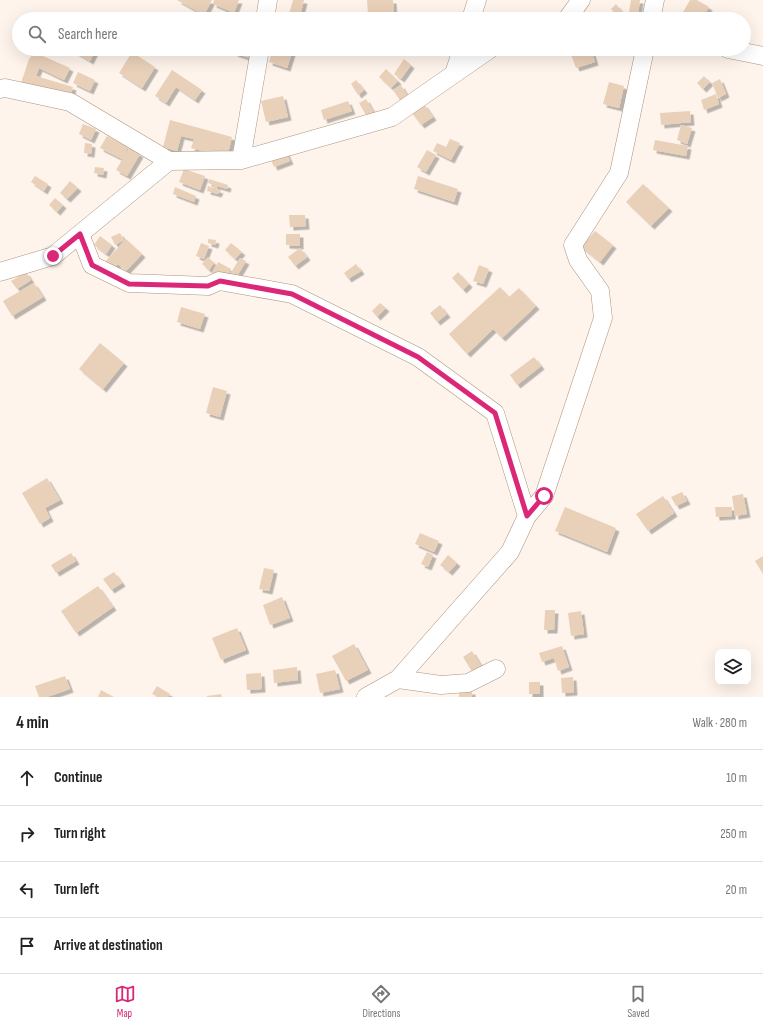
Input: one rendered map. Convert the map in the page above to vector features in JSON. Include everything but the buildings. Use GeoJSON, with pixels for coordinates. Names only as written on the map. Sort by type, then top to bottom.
{"type":"FeatureCollection","features":[{"type":"Feature","properties":{"kind":"street"},"geometry":{"type":"LineString","coordinates":[[266,12],[268,0]]}},
{"type":"Feature","properties":{"kind":"street"},"geometry":{"type":"LineString","coordinates":[[473,12],[477,0]]}},
{"type":"Feature","properties":{"kind":"street"},"geometry":{"type":"LineString","coordinates":[[572,12],[581,0]]}},
{"type":"Feature","properties":{"kind":"street"},"geometry":{"type":"LineString","coordinates":[[652,12],[655,0]]}},
{"type":"Feature","properties":{"kind":"street"},"geometry":{"type":"LineString","coordinates":[[751,54],[763,56]]}},
{"type":"Feature","properties":{"kind":"street"},"geometry":{"type":"LineString","coordinates":[[241,160],[259,56]]}},
{"type":"Feature","properties":{"kind":"street"},"geometry":{"type":"LineString","coordinates":[[454,74],[460,56]]}},
{"type":"Feature","properties":{"kind":"street"},"geometry":{"type":"LineString","coordinates":[[0,89],[5,88],[70,102],[169,161],[241,160],[392,117],[480,56]]}},
{"type":"Feature","properties":{"kind":"street"},"geometry":{"type":"LineString","coordinates":[[366,697],[398,679],[510,552],[527,516],[544,496],[603,318],[600,291],[578,260],[573,245],[619,173],[644,56]]}},
{"type":"Feature","properties":{"kind":"street"},"geometry":{"type":"LineString","coordinates":[[0,272],[53,256],[169,161]]}},
{"type":"Feature","properties":{"kind":"street"},"geometry":{"type":"LineString","coordinates":[[80,234],[92,265],[129,284],[208,286],[220,281],[292,294],[418,357],[495,413],[527,516]]}},
{"type":"Feature","properties":{"kind":"street"},"geometry":{"type":"LineString","coordinates":[[398,679],[441,685],[468,683],[496,669]]}},
{"type":"Feature","properties":{"kind":"route"},"geometry":{"type":"LineString","coordinates":[[53,256],[80,234],[92,265],[129,284],[208,286],[220,281],[292,294],[418,357],[495,413],[527,516],[544,496]]}}]}
